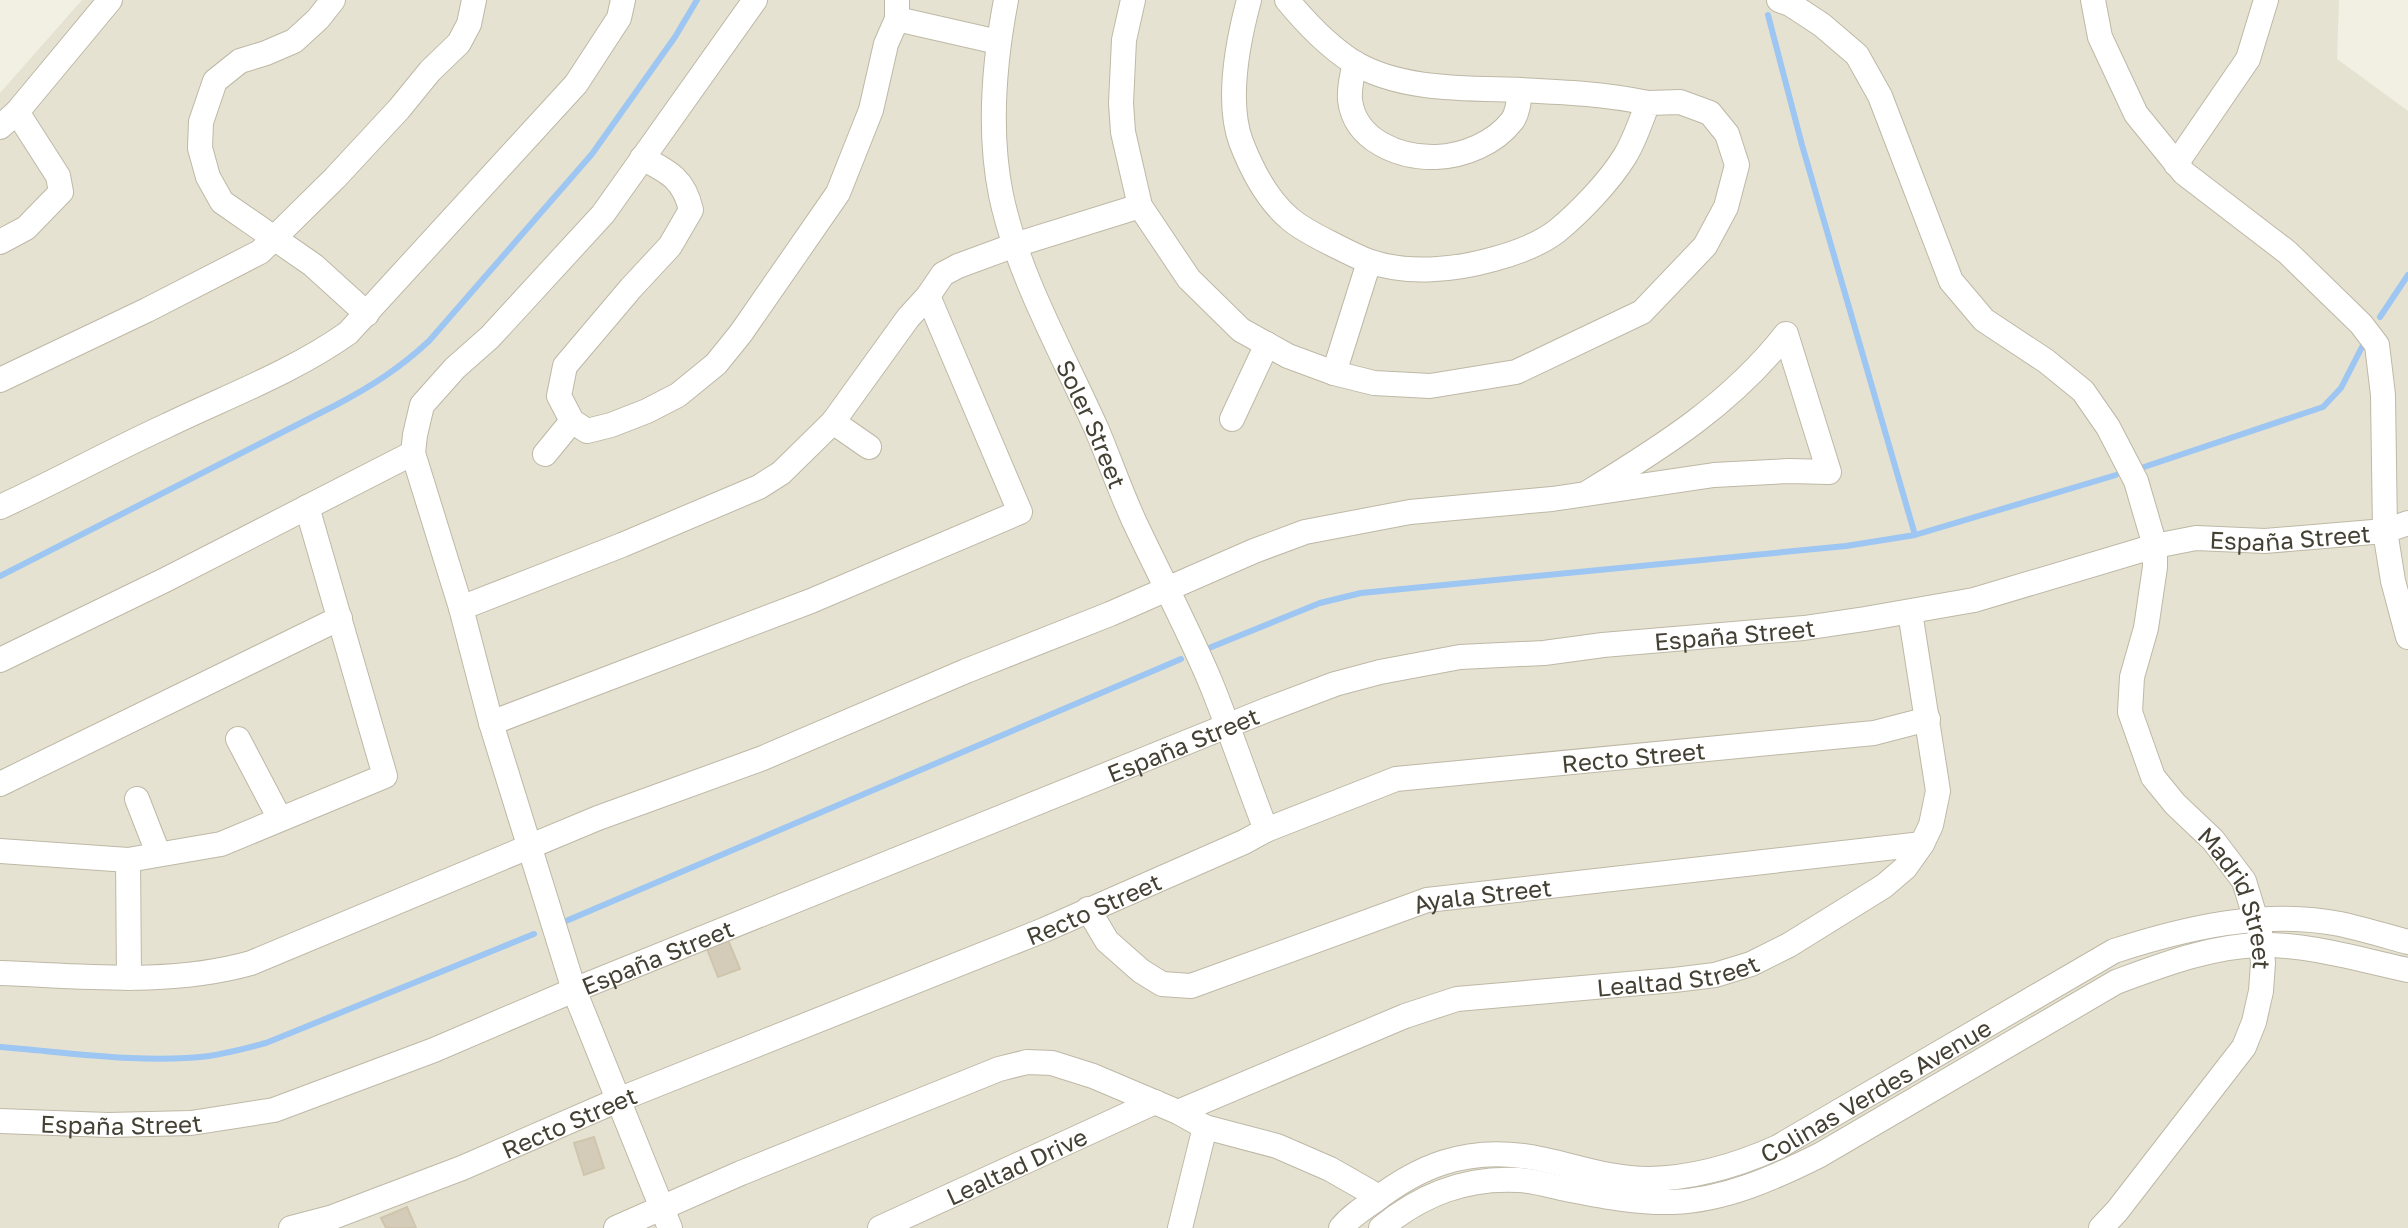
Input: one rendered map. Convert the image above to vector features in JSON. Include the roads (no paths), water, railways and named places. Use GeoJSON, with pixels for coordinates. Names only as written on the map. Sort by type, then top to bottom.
{"type":"FeatureCollection","features":[{"type":"Feature","properties":{"kind":"street"},"geometry":{"type":"LineString","coordinates":[[0,242],[26,229],[61,192],[58,176],[9,120],[110,0]]}},
{"type":"Feature","properties":{"kind":"street"},"geometry":{"type":"LineString","coordinates":[[333,0],[294,41],[240,61],[215,81],[201,122],[200,148],[208,177],[222,202],[313,265],[367,314]]}},
{"type":"Feature","properties":{"kind":"street"},"geometry":{"type":"LineString","coordinates":[[0,380],[147,310],[260,252],[335,178],[399,110],[430,71],[459,43],[469,24],[474,0]]}},
{"type":"Feature","properties":{"kind":"street"},"geometry":{"type":"LineString","coordinates":[[0,507],[130,442],[316,356],[348,333],[576,84],[619,18],[623,0]]}},
{"type":"Feature","properties":{"kind":"street"},"geometry":{"type":"LineString","coordinates":[[666,1218],[574,990],[491,723],[461,608],[414,453],[415,435],[422,405],[455,368],[490,337],[603,214],[755,0]]}},
{"type":"Feature","properties":{"kind":"street","name":"Soler Street"},"geometry":{"type":"LineString","coordinates":[[1006,0],[998,42],[994,112],[996,159],[1015,245],[1135,522],[1202,661],[1266,830]]}},
{"type":"Feature","properties":{"kind":"street"},"geometry":{"type":"LineString","coordinates":[[1133,0],[1124,40],[1121,103],[1123,132],[1140,206],[1189,279],[1241,330],[1288,356],[1334,373],[1374,383],[1430,386],[1516,372],[1642,312],[1705,246],[1726,207],[1737,165],[1727,134],[1710,113],[1680,102],[1648,103],[1610,95],[1442,88],[1399,80],[1355,63],[1333,47],[1287,0]]}},
{"type":"Feature","properties":{"kind":"street"},"geometry":{"type":"LineString","coordinates":[[1249,0],[1236,73],[1234,107],[1240,140],[1269,194],[1289,218],[1314,235],[1369,262],[1403,268],[1443,269],[1471,266],[1529,248],[1556,232],[1586,204],[1606,180],[1625,156],[1648,103]]}},
{"type":"Feature","properties":{"kind":"street","name":"Madrid Street"},"geometry":{"type":"LineString","coordinates":[[1779,0],[1822,25],[1857,55],[1880,96],[1951,281],[1984,320],[2046,361],[2083,391],[2108,427],[2132,472],[2155,546],[2155,567],[2146,628],[2132,677],[2130,712],[2153,777],[2175,804],[2228,858],[2244,881],[2256,921],[2261,945],[2261,991],[2254,1022],[2244,1047],[2101,1228]]}},
{"type":"Feature","properties":{"kind":"street"},"geometry":{"type":"LineString","coordinates":[[2093,0],[2100,37],[2136,114],[2176,164],[2287,252],[2361,324],[2377,345],[2397,527],[2393,581],[2408,637]]}},
{"type":"Feature","properties":{"kind":"street"},"geometry":{"type":"LineString","coordinates":[[2176,164],[2248,59],[2266,0]]}},
{"type":"Feature","properties":{"kind":"street"},"geometry":{"type":"LineString","coordinates":[[642,158],[670,173],[687,192],[691,210],[670,246],[565,366],[559,396],[572,421],[587,430],[611,425],[678,395],[716,365],[741,333],[838,193],[871,110],[897,10],[998,42]]}},
{"type":"Feature","properties":{"kind":"street"},"geometry":{"type":"LineString","coordinates":[[1355,63],[1350,83],[1350,101],[1362,129],[1374,140],[1408,153],[1436,157],[1478,147],[1514,120],[1520,90]]}},
{"type":"Feature","properties":{"kind":"street"},"geometry":{"type":"LineString","coordinates":[[461,608],[622,545],[759,487],[781,473],[833,422],[943,274],[957,266],[1015,245],[1140,206]]}},
{"type":"Feature","properties":{"kind":"street"},"geometry":{"type":"LineString","coordinates":[[1334,373],[1369,262]]}},
{"type":"Feature","properties":{"kind":"street"},"geometry":{"type":"LineString","coordinates":[[491,723],[811,600],[1020,512],[928,296]]}},
{"type":"Feature","properties":{"kind":"street"},"geometry":{"type":"LineString","coordinates":[[0,973],[129,978],[220,972],[251,963],[528,846],[763,758],[885,704],[1305,532],[1410,512],[1475,507],[1587,493],[1714,475],[1829,472],[1786,334],[1759,366],[1702,417],[1673,440],[1587,493]]}},
{"type":"Feature","properties":{"kind":"street"},"geometry":{"type":"LineString","coordinates":[[1232,419],[1267,344]]}},
{"type":"Feature","properties":{"kind":"street"},"geometry":{"type":"LineString","coordinates":[[545,454],[572,421]]}},
{"type":"Feature","properties":{"kind":"street"},"geometry":{"type":"LineString","coordinates":[[833,422],[869,447]]}},
{"type":"Feature","properties":{"kind":"street"},"geometry":{"type":"LineString","coordinates":[[0,660],[414,453]]}},
{"type":"Feature","properties":{"kind":"street"},"geometry":{"type":"LineString","coordinates":[[0,851],[128,860],[221,844],[385,776],[307,508]]}},
{"type":"Feature","properties":{"kind":"street","name":"España Street"},"geometry":{"type":"LineString","coordinates":[[0,1121],[108,1125],[191,1123],[274,1111],[434,1050],[574,990],[1335,684],[1380,672],[1460,657],[1544,653],[1603,645],[1804,628],[1910,612],[1974,600],[2155,546],[2196,538],[2264,541],[2397,527]]}},
{"type":"Feature","properties":{"kind":"street","name":"Lealtad Street"},"geometry":{"type":"LineString","coordinates":[[1166,1107],[1260,1079],[1405,1016],[1457,999],[1687,979],[1715,975],[1751,964],[1789,945],[1884,886],[1905,868],[1922,844],[1931,825],[1938,791],[1910,612]]}},
{"type":"Feature","properties":{"kind":"street"},"geometry":{"type":"LineString","coordinates":[[0,785],[340,618]]}},
{"type":"Feature","properties":{"kind":"street","name":"Recto Street"},"geometry":{"type":"LineString","coordinates":[[291,1228],[333,1217],[462,1168],[618,1100],[1031,935],[1266,830],[1396,779],[1874,733],[1928,719]]}},
{"type":"Feature","properties":{"kind":"street"},"geometry":{"type":"LineString","coordinates":[[238,739],[281,819]]}},
{"type":"Feature","properties":{"kind":"street"},"geometry":{"type":"LineString","coordinates":[[137,799],[158,853]]}},
{"type":"Feature","properties":{"kind":"street","name":"Ayala Street"},"geometry":{"type":"LineString","coordinates":[[1088,909],[1107,941],[1141,971],[1162,984],[1191,986],[1427,900],[1922,844]]}},
{"type":"Feature","properties":{"kind":"street"},"geometry":{"type":"LineString","coordinates":[[128,860],[129,978]]}},
{"type":"Feature","properties":{"kind":"street","name":"Colinas Verdes Avenue"},"geometry":{"type":"LineString","coordinates":[[1341,1228],[1415,1172],[1448,1160],[1491,1154],[1524,1156],[1600,1175],[1647,1179],[1687,1177],[1744,1162],[1778,1147],[2114,951],[2157,937],[2220,923],[2256,921],[2338,924],[2408,942]]}},
{"type":"Feature","properties":{"kind":"street","name":"Colinas Verdes Avenue"},"geometry":{"type":"LineString","coordinates":[[1381,1228],[1405,1208],[1447,1189],[1478,1181],[1521,1180],[1617,1199],[1674,1202],[1727,1194],[1779,1175],[1819,1155],[2116,982],[2166,963],[2232,948],[2261,945],[2327,953],[2408,970]]}},
{"type":"Feature","properties":{"kind":"street"},"geometry":{"type":"LineString","coordinates":[[616,1228],[666,1218],[754,1168],[999,1069],[1027,1062],[1052,1063],[1093,1076],[1205,1127],[1276,1146],[1330,1169],[1379,1197]]}},
{"type":"Feature","properties":{"kind":"street","name":"Lealtad Drive"},"geometry":{"type":"LineString","coordinates":[[880,1228],[1166,1107]]}},
{"type":"Feature","properties":{"kind":"street"},"geometry":{"type":"LineString","coordinates":[[1180,1228],[1205,1127]]}},
{"type":"Feature","properties":{"kind":"waterway"},"geometry":{"type":"LineString","coordinates":[[0,576],[336,405],[374,384],[407,360],[429,341],[592,154],[675,37],[697,0]]}},
{"type":"Feature","properties":{"kind":"waterway"},"geometry":{"type":"LineString","coordinates":[[1768,15],[1802,145],[1915,535]]}},
{"type":"Feature","properties":{"kind":"waterway"},"geometry":{"type":"LineString","coordinates":[[2380,317],[2408,275]]}},
{"type":"Feature","properties":{"kind":"waterway"},"geometry":{"type":"LineString","coordinates":[[2144,467],[2323,407],[2341,388],[2363,345]]}},
{"type":"Feature","properties":{"kind":"waterway"},"geometry":{"type":"LineString","coordinates":[[1209,648],[1320,603],[1361,593],[1846,546],[1915,535],[2116,475]]}},
{"type":"Feature","properties":{"kind":"waterway"},"geometry":{"type":"LineString","coordinates":[[566,921],[1181,659]]}},
{"type":"Feature","properties":{"kind":"waterway"},"geometry":{"type":"LineString","coordinates":[[0,1047],[158,1059],[224,1053],[266,1043],[534,934]]}}]}
